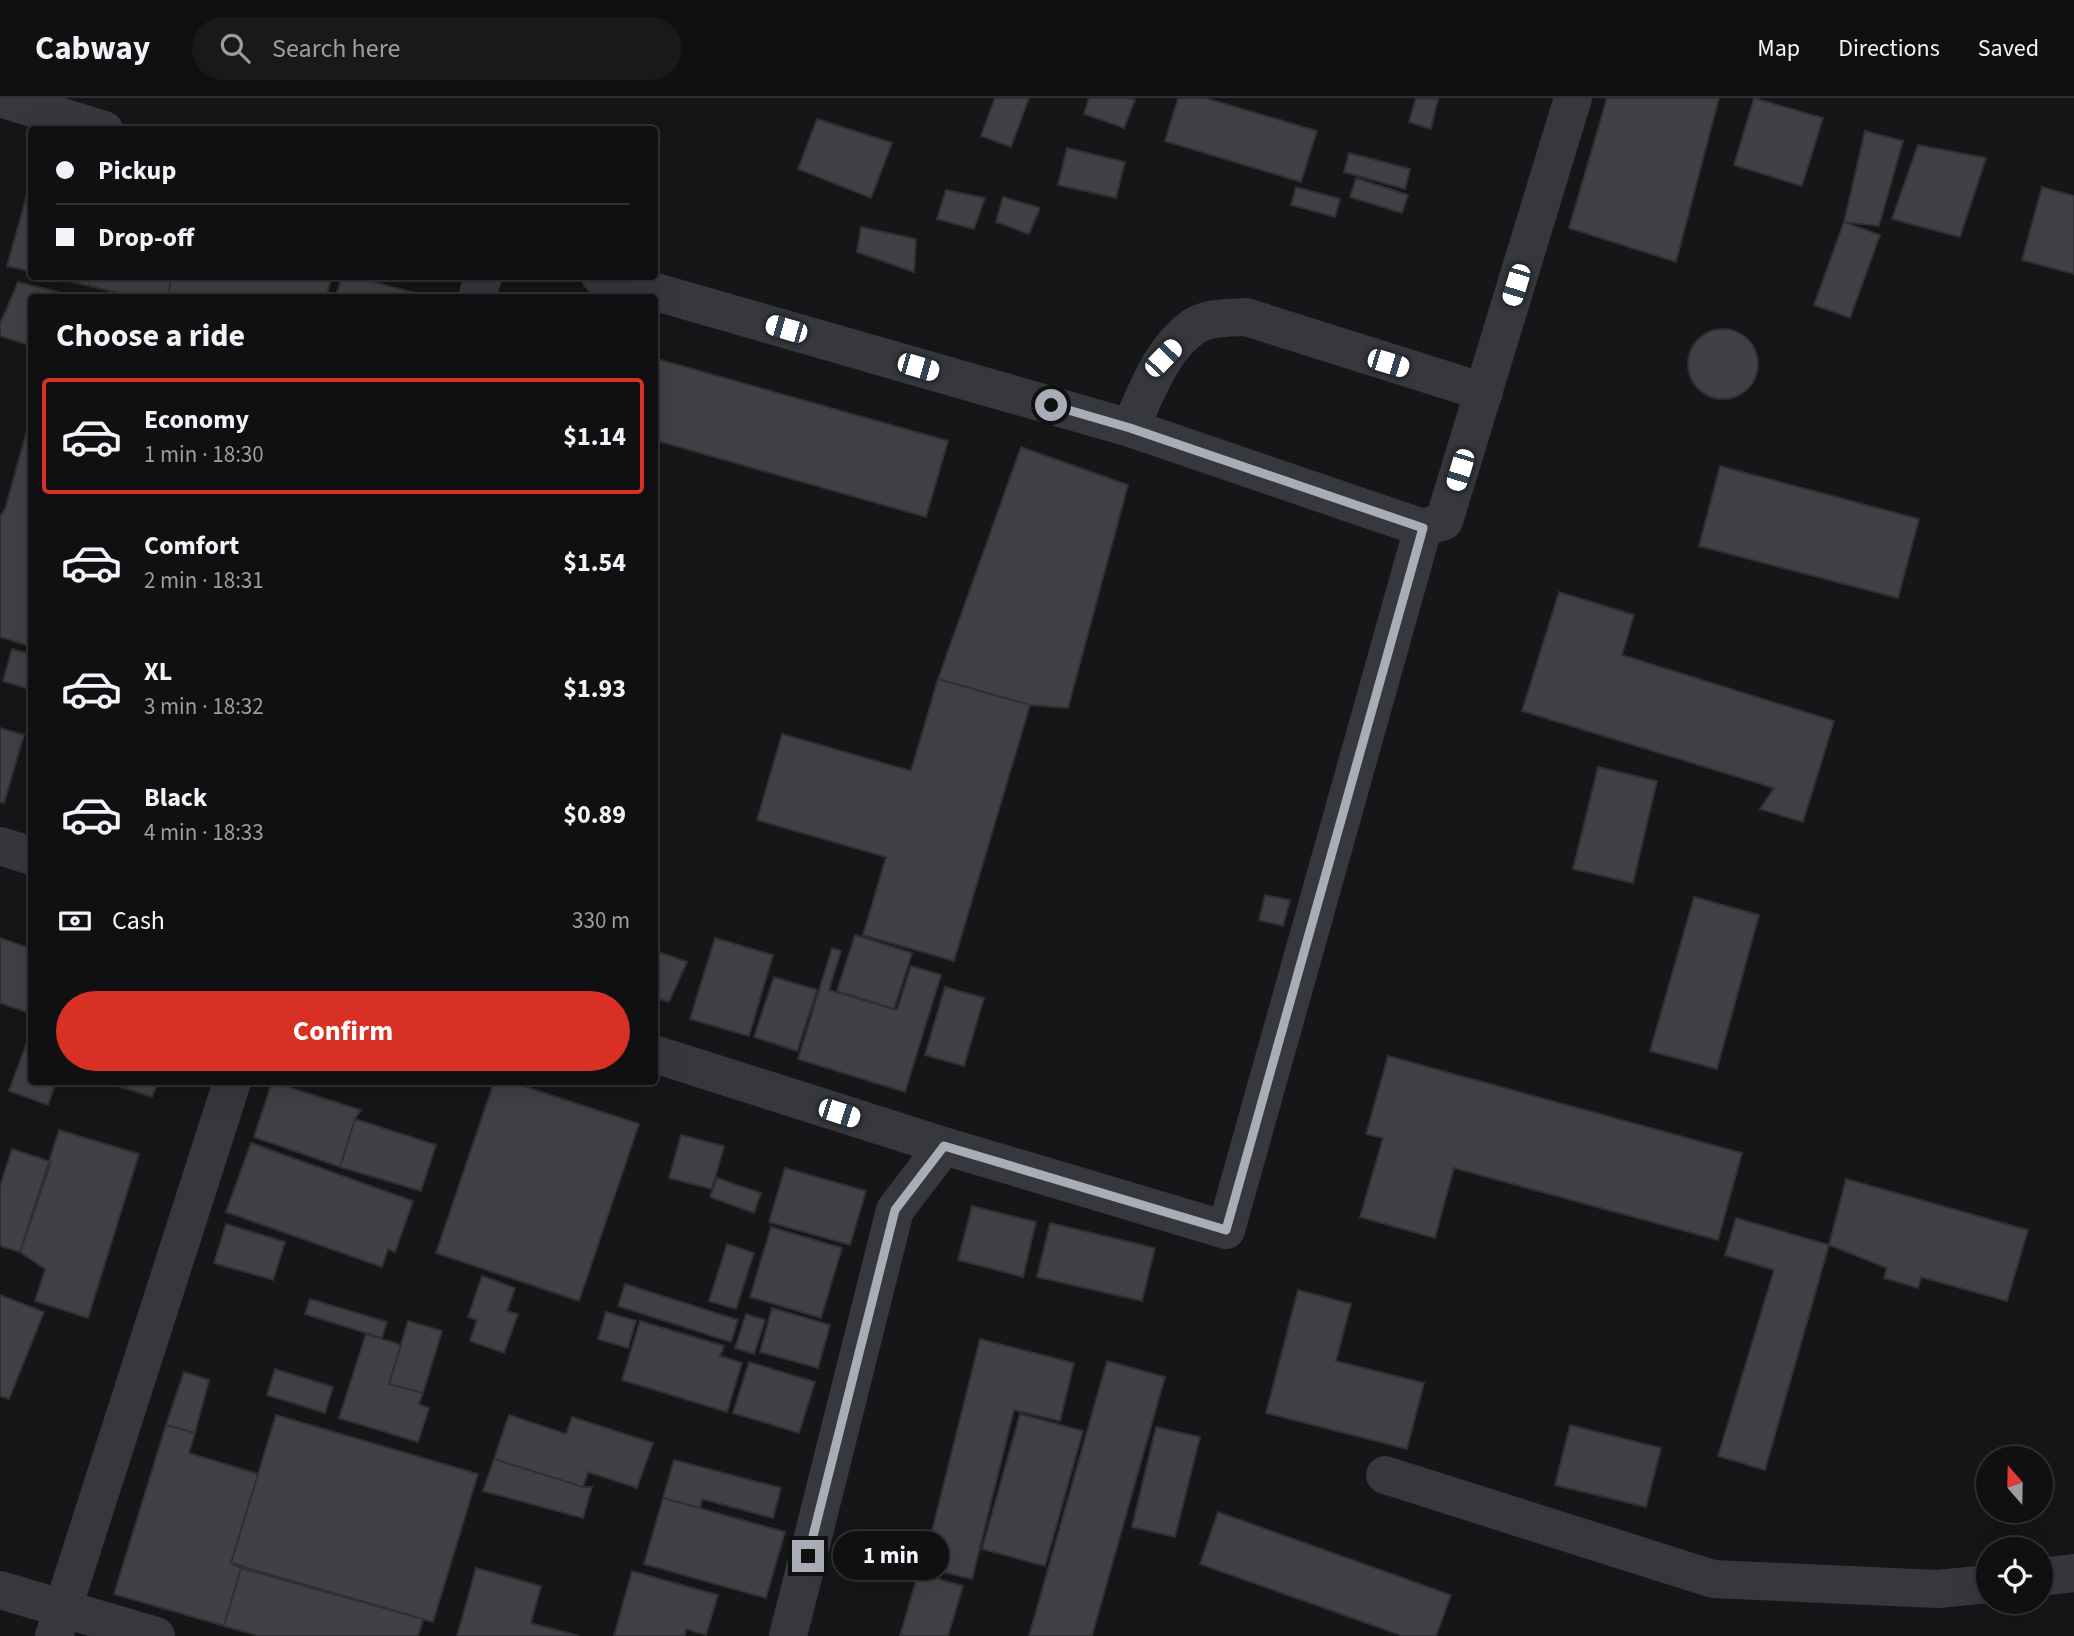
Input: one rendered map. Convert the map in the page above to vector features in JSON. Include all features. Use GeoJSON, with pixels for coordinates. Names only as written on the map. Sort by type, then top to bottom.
{"type":"FeatureCollection","features":[{"type":"Feature","properties":{"kind":"street"},"geometry":{"type":"LineString","coordinates":[[0,98],[91,126]]}},
{"type":"Feature","properties":{"kind":"street"},"geometry":{"type":"LineString","coordinates":[[614,280],[1130,428],[1423,528],[1444,521],[1573,98]]}},
{"type":"Feature","properties":{"kind":"street"},"geometry":{"type":"LineString","coordinates":[[1130,428],[1163,358],[1194,326],[1218,318],[1246,317],[1484,392]]}},
{"type":"Feature","properties":{"kind":"street"},"geometry":{"type":"LineString","coordinates":[[658,1055],[944,1146],[1226,1230],[1423,528]]}},
{"type":"Feature","properties":{"kind":"street"},"geometry":{"type":"LineString","coordinates":[[0,846],[28,855]]}},
{"type":"Feature","properties":{"kind":"street"},"geometry":{"type":"LineString","coordinates":[[59,1622],[231,1085]]}},
{"type":"Feature","properties":{"kind":"street"},"geometry":{"type":"LineString","coordinates":[[788,1636],[895,1210],[944,1146]]}},
{"type":"Feature","properties":{"kind":"street"},"geometry":{"type":"LineString","coordinates":[[1385,1475],[1713,1579],[1938,1589],[1976,1585]]}},
{"type":"Feature","properties":{"kind":"street"},"geometry":{"type":"LineString","coordinates":[[2053,1575],[2074,1573]]}},
{"type":"Feature","properties":{"kind":"street"},"geometry":{"type":"LineString","coordinates":[[0,1590],[59,1622],[156,1636]]}},
{"type":"Feature","properties":{"kind":"building"},"geometry":{"type":"Polygon","coordinates":[[[995,98],[1029,98],[1011,147],[981,136],[995,98]]]}},
{"type":"Feature","properties":{"kind":"building"},"geometry":{"type":"Polygon","coordinates":[[[1089,98],[1135,100],[1124,128],[1084,114],[1089,98]]]}},
{"type":"Feature","properties":{"kind":"building"},"geometry":{"type":"Polygon","coordinates":[[[1178,98],[1205,98],[1317,131],[1301,182],[1165,141],[1178,98]]]}},
{"type":"Feature","properties":{"kind":"building"},"geometry":{"type":"Polygon","coordinates":[[[1416,98],[1438,99],[1431,129],[1409,122],[1416,98]]]}},
{"type":"Feature","properties":{"kind":"building"},"geometry":{"type":"Polygon","coordinates":[[[1607,98],[1719,98],[1676,262],[1569,228],[1607,98]]]}},
{"type":"Feature","properties":{"kind":"building"},"geometry":{"type":"Polygon","coordinates":[[[1754,98],[1823,118],[1802,186],[1734,165],[1754,98]]]}},
{"type":"Feature","properties":{"kind":"building"},"geometry":{"type":"Polygon","coordinates":[[[817,119],[892,143],[871,198],[798,169],[817,119]]]}},
{"type":"Feature","properties":{"kind":"building"},"geometry":{"type":"Polygon","coordinates":[[[1865,131],[1903,141],[1879,226],[1844,222],[1865,131]]]}},
{"type":"Feature","properties":{"kind":"building"},"geometry":{"type":"Polygon","coordinates":[[[1918,145],[1986,158],[1960,237],[1892,219],[1918,145]]]}},
{"type":"Feature","properties":{"kind":"building"},"geometry":{"type":"Polygon","coordinates":[[[1067,148],[1125,162],[1116,198],[1058,185],[1067,148]]]}},
{"type":"Feature","properties":{"kind":"building"},"geometry":{"type":"Polygon","coordinates":[[[1349,153],[1410,169],[1405,189],[1344,172],[1349,153]]]}},
{"type":"Feature","properties":{"kind":"building"},"geometry":{"type":"Polygon","coordinates":[[[1356,178],[1408,195],[1402,213],[1350,197],[1356,178]]]}},
{"type":"Feature","properties":{"kind":"building"},"geometry":{"type":"Polygon","coordinates":[[[1296,187],[1340,199],[1335,217],[1291,205],[1296,187]]]}},
{"type":"Feature","properties":{"kind":"building"},"geometry":{"type":"Polygon","coordinates":[[[2042,187],[2074,196],[2074,274],[2022,260],[2042,187]]]}},
{"type":"Feature","properties":{"kind":"building"},"geometry":{"type":"Polygon","coordinates":[[[946,190],[985,198],[974,229],[937,219],[946,190]]]}},
{"type":"Feature","properties":{"kind":"building"},"geometry":{"type":"Polygon","coordinates":[[[28,191],[28,271],[7,266],[28,191]]]}},
{"type":"Feature","properties":{"kind":"building"},"geometry":{"type":"Polygon","coordinates":[[[1003,197],[1040,208],[1029,234],[996,222],[1003,197]]]}},
{"type":"Feature","properties":{"kind":"building"},"geometry":{"type":"Polygon","coordinates":[[[1844,222],[1880,235],[1850,318],[1814,305],[1844,222]]]}},
{"type":"Feature","properties":{"kind":"building"},"geometry":{"type":"Polygon","coordinates":[[[861,227],[916,239],[914,272],[857,252],[861,227]]]}},
{"type":"Feature","properties":{"kind":"building"},"geometry":{"type":"Polygon","coordinates":[[[65,280],[90,280],[89,286],[65,280]]]}},
{"type":"Feature","properties":{"kind":"building"},"geometry":{"type":"Polygon","coordinates":[[[90,280],[171,280],[168,294],[123,294],[89,286],[90,280]]]}},
{"type":"Feature","properties":{"kind":"building"},"geometry":{"type":"Polygon","coordinates":[[[171,280],[331,280],[327,294],[168,294],[171,280]]]}},
{"type":"Feature","properties":{"kind":"building"},"geometry":{"type":"Polygon","coordinates":[[[341,280],[366,280],[419,294],[336,294],[341,280]]]}},
{"type":"Feature","properties":{"kind":"building"},"geometry":{"type":"Polygon","coordinates":[[[18,282],[66,294],[28,294],[28,345],[0,336],[0,324],[18,282]]]}},
{"type":"Feature","properties":{"kind":"building"},"geometry":{"type":"Polygon","coordinates":[[[1730,329],[1743,335],[1752,344],[1756,350],[1756,378],[1748,389],[1737,397],[1716,399],[1698,389],[1690,378],[1688,357],[1698,339],[1709,331],[1730,329]]]}},
{"type":"Feature","properties":{"kind":"building"},"geometry":{"type":"Polygon","coordinates":[[[658,359],[948,441],[926,517],[658,441],[658,359]]]}},
{"type":"Feature","properties":{"kind":"building"},"geometry":{"type":"Polygon","coordinates":[[[28,426],[28,646],[0,637],[0,517],[5,509],[28,426]]]}},
{"type":"Feature","properties":{"kind":"building"},"geometry":{"type":"Polygon","coordinates":[[[1021,447],[1128,485],[1068,708],[1030,705],[938,679],[1021,447]]]}},
{"type":"Feature","properties":{"kind":"building"},"geometry":{"type":"Polygon","coordinates":[[[1720,466],[1919,519],[1898,598],[1699,546],[1720,466]]]}},
{"type":"Feature","properties":{"kind":"building"},"geometry":{"type":"Polygon","coordinates":[[[1559,592],[1634,615],[1622,655],[1834,721],[1803,822],[1760,809],[1774,788],[1522,711],[1559,592]]]}},
{"type":"Feature","properties":{"kind":"building"},"geometry":{"type":"Polygon","coordinates":[[[12,649],[28,654],[28,689],[3,681],[12,649]]]}},
{"type":"Feature","properties":{"kind":"building"},"geometry":{"type":"Polygon","coordinates":[[[938,679],[1030,705],[954,961],[863,935],[886,857],[757,820],[782,734],[911,771],[938,679]]]}},
{"type":"Feature","properties":{"kind":"building"},"geometry":{"type":"Polygon","coordinates":[[[0,728],[24,735],[4,803],[0,802],[0,728]]]}},
{"type":"Feature","properties":{"kind":"building"},"geometry":{"type":"Polygon","coordinates":[[[1598,767],[1657,781],[1633,883],[1573,869],[1598,767]]]}},
{"type":"Feature","properties":{"kind":"building"},"geometry":{"type":"Polygon","coordinates":[[[1265,895],[1290,900],[1283,926],[1259,920],[1265,895]]]}},
{"type":"Feature","properties":{"kind":"building"},"geometry":{"type":"Polygon","coordinates":[[[1694,897],[1759,915],[1717,1069],[1650,1051],[1694,897]]]}},
{"type":"Feature","properties":{"kind":"building"},"geometry":{"type":"Polygon","coordinates":[[[855,935],[912,953],[894,1009],[837,991],[855,935]]]}},
{"type":"Feature","properties":{"kind":"building"},"geometry":{"type":"Polygon","coordinates":[[[0,938],[28,948],[28,1013],[0,1003],[0,938]]]}},
{"type":"Feature","properties":{"kind":"building"},"geometry":{"type":"Polygon","coordinates":[[[715,938],[773,955],[749,1036],[690,1019],[715,938]]]}},
{"type":"Feature","properties":{"kind":"building"},"geometry":{"type":"Polygon","coordinates":[[[832,948],[841,951],[829,990],[897,1010],[911,966],[941,975],[905,1092],[798,1059],[832,948]]]}},
{"type":"Feature","properties":{"kind":"building"},"geometry":{"type":"Polygon","coordinates":[[[658,951],[687,962],[669,1002],[658,998],[658,951]]]}},
{"type":"Feature","properties":{"kind":"building"},"geometry":{"type":"Polygon","coordinates":[[[774,977],[817,990],[797,1051],[754,1037],[774,977]]]}},
{"type":"Feature","properties":{"kind":"building"},"geometry":{"type":"Polygon","coordinates":[[[945,987],[984,998],[964,1066],[925,1055],[945,987]]]}},
{"type":"Feature","properties":{"kind":"building"},"geometry":{"type":"Polygon","coordinates":[[[28,1039],[28,1085],[55,1085],[48,1105],[9,1091],[28,1039]]]}},
{"type":"Feature","properties":{"kind":"building"},"geometry":{"type":"Polygon","coordinates":[[[1388,1056],[1742,1153],[1718,1240],[1454,1168],[1435,1238],[1360,1217],[1383,1138],[1366,1134],[1388,1056]]]}},
{"type":"Feature","properties":{"kind":"building"},"geometry":{"type":"Polygon","coordinates":[[[114,1085],[157,1085],[152,1097],[114,1085]]]}},
{"type":"Feature","properties":{"kind":"building"},"geometry":{"type":"Polygon","coordinates":[[[271,1085],[282,1085],[361,1110],[355,1119],[340,1167],[254,1137],[271,1085]]]}},
{"type":"Feature","properties":{"kind":"building"},"geometry":{"type":"Polygon","coordinates":[[[493,1085],[520,1085],[639,1124],[579,1301],[436,1253],[493,1085]]]}},
{"type":"Feature","properties":{"kind":"building"},"geometry":{"type":"Polygon","coordinates":[[[355,1119],[436,1145],[421,1191],[340,1167],[355,1119]]]}},
{"type":"Feature","properties":{"kind":"building"},"geometry":{"type":"Polygon","coordinates":[[[59,1130],[139,1154],[88,1318],[35,1301],[45,1269],[20,1252],[59,1130]]]}},
{"type":"Feature","properties":{"kind":"building"},"geometry":{"type":"Polygon","coordinates":[[[681,1135],[724,1146],[712,1189],[669,1178],[681,1135]]]}},
{"type":"Feature","properties":{"kind":"building"},"geometry":{"type":"Polygon","coordinates":[[[251,1143],[413,1201],[395,1252],[388,1249],[382,1267],[226,1212],[251,1143]]]}},
{"type":"Feature","properties":{"kind":"building"},"geometry":{"type":"Polygon","coordinates":[[[12,1149],[51,1162],[20,1252],[0,1246],[0,1186],[12,1149]]]}},
{"type":"Feature","properties":{"kind":"building"},"geometry":{"type":"Polygon","coordinates":[[[785,1168],[866,1191],[850,1245],[769,1222],[785,1168]]]}},
{"type":"Feature","properties":{"kind":"building"},"geometry":{"type":"Polygon","coordinates":[[[717,1178],[761,1193],[754,1213],[710,1197],[717,1178]]]}},
{"type":"Feature","properties":{"kind":"building"},"geometry":{"type":"Polygon","coordinates":[[[1846,1179],[2028,1230],[2007,1301],[1921,1277],[1918,1288],[1884,1278],[1887,1268],[1829,1245],[1846,1179]]]}},
{"type":"Feature","properties":{"kind":"building"},"geometry":{"type":"Polygon","coordinates":[[[972,1206],[1036,1222],[1023,1277],[958,1260],[972,1206]]]}},
{"type":"Feature","properties":{"kind":"building"},"geometry":{"type":"Polygon","coordinates":[[[1736,1218],[1829,1245],[1765,1470],[1718,1456],[1774,1270],[1725,1255],[1736,1218]]]}},
{"type":"Feature","properties":{"kind":"building"},"geometry":{"type":"Polygon","coordinates":[[[1050,1223],[1155,1248],[1142,1301],[1037,1277],[1050,1223]]]}},
{"type":"Feature","properties":{"kind":"building"},"geometry":{"type":"Polygon","coordinates":[[[226,1224],[285,1242],[273,1280],[214,1263],[226,1224]]]}},
{"type":"Feature","properties":{"kind":"building"},"geometry":{"type":"Polygon","coordinates":[[[771,1227],[842,1248],[821,1318],[750,1297],[771,1227]]]}},
{"type":"Feature","properties":{"kind":"building"},"geometry":{"type":"Polygon","coordinates":[[[727,1244],[754,1253],[736,1309],[709,1301],[727,1244]]]}},
{"type":"Feature","properties":{"kind":"building"},"geometry":{"type":"Polygon","coordinates":[[[482,1276],[515,1288],[507,1311],[518,1314],[504,1353],[470,1341],[477,1320],[468,1317],[482,1276]]]}},
{"type":"Feature","properties":{"kind":"building"},"geometry":{"type":"Polygon","coordinates":[[[625,1284],[738,1320],[731,1342],[618,1306],[625,1284]]]}},
{"type":"Feature","properties":{"kind":"building"},"geometry":{"type":"Polygon","coordinates":[[[1298,1290],[1351,1304],[1336,1361],[1424,1383],[1407,1449],[1266,1413],[1298,1290]]]}},
{"type":"Feature","properties":{"kind":"building"},"geometry":{"type":"Polygon","coordinates":[[[0,1295],[44,1312],[9,1399],[0,1396],[0,1295]]]}},
{"type":"Feature","properties":{"kind":"building"},"geometry":{"type":"Polygon","coordinates":[[[310,1299],[387,1322],[382,1338],[305,1314],[310,1299]]]}},
{"type":"Feature","properties":{"kind":"building"},"geometry":{"type":"Polygon","coordinates":[[[772,1308],[830,1325],[818,1368],[760,1352],[772,1308]]]}},
{"type":"Feature","properties":{"kind":"building"},"geometry":{"type":"Polygon","coordinates":[[[606,1312],[636,1321],[628,1348],[598,1339],[606,1312]]]}},
{"type":"Feature","properties":{"kind":"building"},"geometry":{"type":"Polygon","coordinates":[[[746,1314],[765,1320],[754,1354],[735,1348],[746,1314]]]}},
{"type":"Feature","properties":{"kind":"building"},"geometry":{"type":"Polygon","coordinates":[[[408,1321],[442,1331],[423,1393],[389,1384],[408,1321]]]}},
{"type":"Feature","properties":{"kind":"building"},"geometry":{"type":"Polygon","coordinates":[[[640,1321],[724,1346],[720,1356],[742,1363],[727,1412],[622,1380],[640,1321]]]}},
{"type":"Feature","properties":{"kind":"building"},"geometry":{"type":"Polygon","coordinates":[[[366,1334],[401,1345],[389,1384],[423,1393],[419,1404],[429,1408],[418,1442],[339,1418],[366,1334]]]}},
{"type":"Feature","properties":{"kind":"building"},"geometry":{"type":"Polygon","coordinates":[[[980,1339],[1074,1363],[1060,1421],[1014,1410],[972,1579],[923,1567],[980,1339]]]}},
{"type":"Feature","properties":{"kind":"building"},"geometry":{"type":"Polygon","coordinates":[[[1107,1361],[1165,1377],[1092,1636],[1029,1636],[1107,1361]]]}},
{"type":"Feature","properties":{"kind":"building"},"geometry":{"type":"Polygon","coordinates":[[[749,1362],[815,1382],[799,1433],[733,1413],[749,1362]]]}},
{"type":"Feature","properties":{"kind":"building"},"geometry":{"type":"Polygon","coordinates":[[[275,1369],[333,1387],[325,1413],[267,1395],[275,1369]]]}},
{"type":"Feature","properties":{"kind":"building"},"geometry":{"type":"Polygon","coordinates":[[[184,1372],[209,1380],[195,1433],[166,1425],[184,1372]]]}},
{"type":"Feature","properties":{"kind":"building"},"geometry":{"type":"Polygon","coordinates":[[[1020,1414],[1083,1431],[1045,1566],[982,1549],[1020,1414]]]}},
{"type":"Feature","properties":{"kind":"building"},"geometry":{"type":"Polygon","coordinates":[[[276,1415],[478,1474],[433,1622],[231,1563],[276,1415]]]}},
{"type":"Feature","properties":{"kind":"building"},"geometry":{"type":"Polygon","coordinates":[[[509,1415],[566,1434],[572,1417],[653,1443],[637,1488],[588,1472],[583,1487],[494,1459],[509,1415]]]}},
{"type":"Feature","properties":{"kind":"building"},"geometry":{"type":"Polygon","coordinates":[[[166,1425],[195,1433],[189,1453],[258,1474],[231,1563],[241,1568],[224,1626],[114,1594],[166,1425]]]}},
{"type":"Feature","properties":{"kind":"building"},"geometry":{"type":"Polygon","coordinates":[[[1570,1425],[1661,1448],[1646,1507],[1555,1485],[1570,1425]]]}},
{"type":"Feature","properties":{"kind":"building"},"geometry":{"type":"Polygon","coordinates":[[[1156,1427],[1200,1437],[1175,1537],[1132,1527],[1156,1427]]]}},
{"type":"Feature","properties":{"kind":"building"},"geometry":{"type":"Polygon","coordinates":[[[494,1459],[583,1487],[592,1487],[583,1518],[483,1491],[494,1459]]]}},
{"type":"Feature","properties":{"kind":"building"},"geometry":{"type":"Polygon","coordinates":[[[674,1460],[781,1488],[773,1518],[702,1499],[700,1508],[663,1498],[674,1460]]]}},
{"type":"Feature","properties":{"kind":"building"},"geometry":{"type":"Polygon","coordinates":[[[663,1498],[785,1532],[766,1598],[644,1564],[663,1498]]]}},
{"type":"Feature","properties":{"kind":"building"},"geometry":{"type":"Polygon","coordinates":[[[1218,1512],[1451,1595],[1436,1636],[1403,1636],[1200,1564],[1218,1512]]]}},
{"type":"Feature","properties":{"kind":"building"},"geometry":{"type":"Polygon","coordinates":[[[241,1568],[423,1619],[418,1636],[259,1636],[224,1626],[241,1568]]]}},
{"type":"Feature","properties":{"kind":"building"},"geometry":{"type":"Polygon","coordinates":[[[476,1568],[541,1586],[531,1623],[579,1636],[457,1636],[476,1568]]]}},
{"type":"Feature","properties":{"kind":"building"},"geometry":{"type":"Polygon","coordinates":[[[632,1571],[718,1595],[706,1635],[686,1629],[685,1636],[614,1636],[632,1571]]]}},
{"type":"Feature","properties":{"kind":"building"},"geometry":{"type":"Polygon","coordinates":[[[918,1573],[963,1586],[948,1636],[900,1636],[918,1573]]]}},
{"type":"Feature","properties":{"kind":"route"},"geometry":{"type":"LineString","coordinates":[[808,1556],[895,1210],[944,1146],[1226,1230],[1423,528],[1130,428],[1051,405]]}}]}
